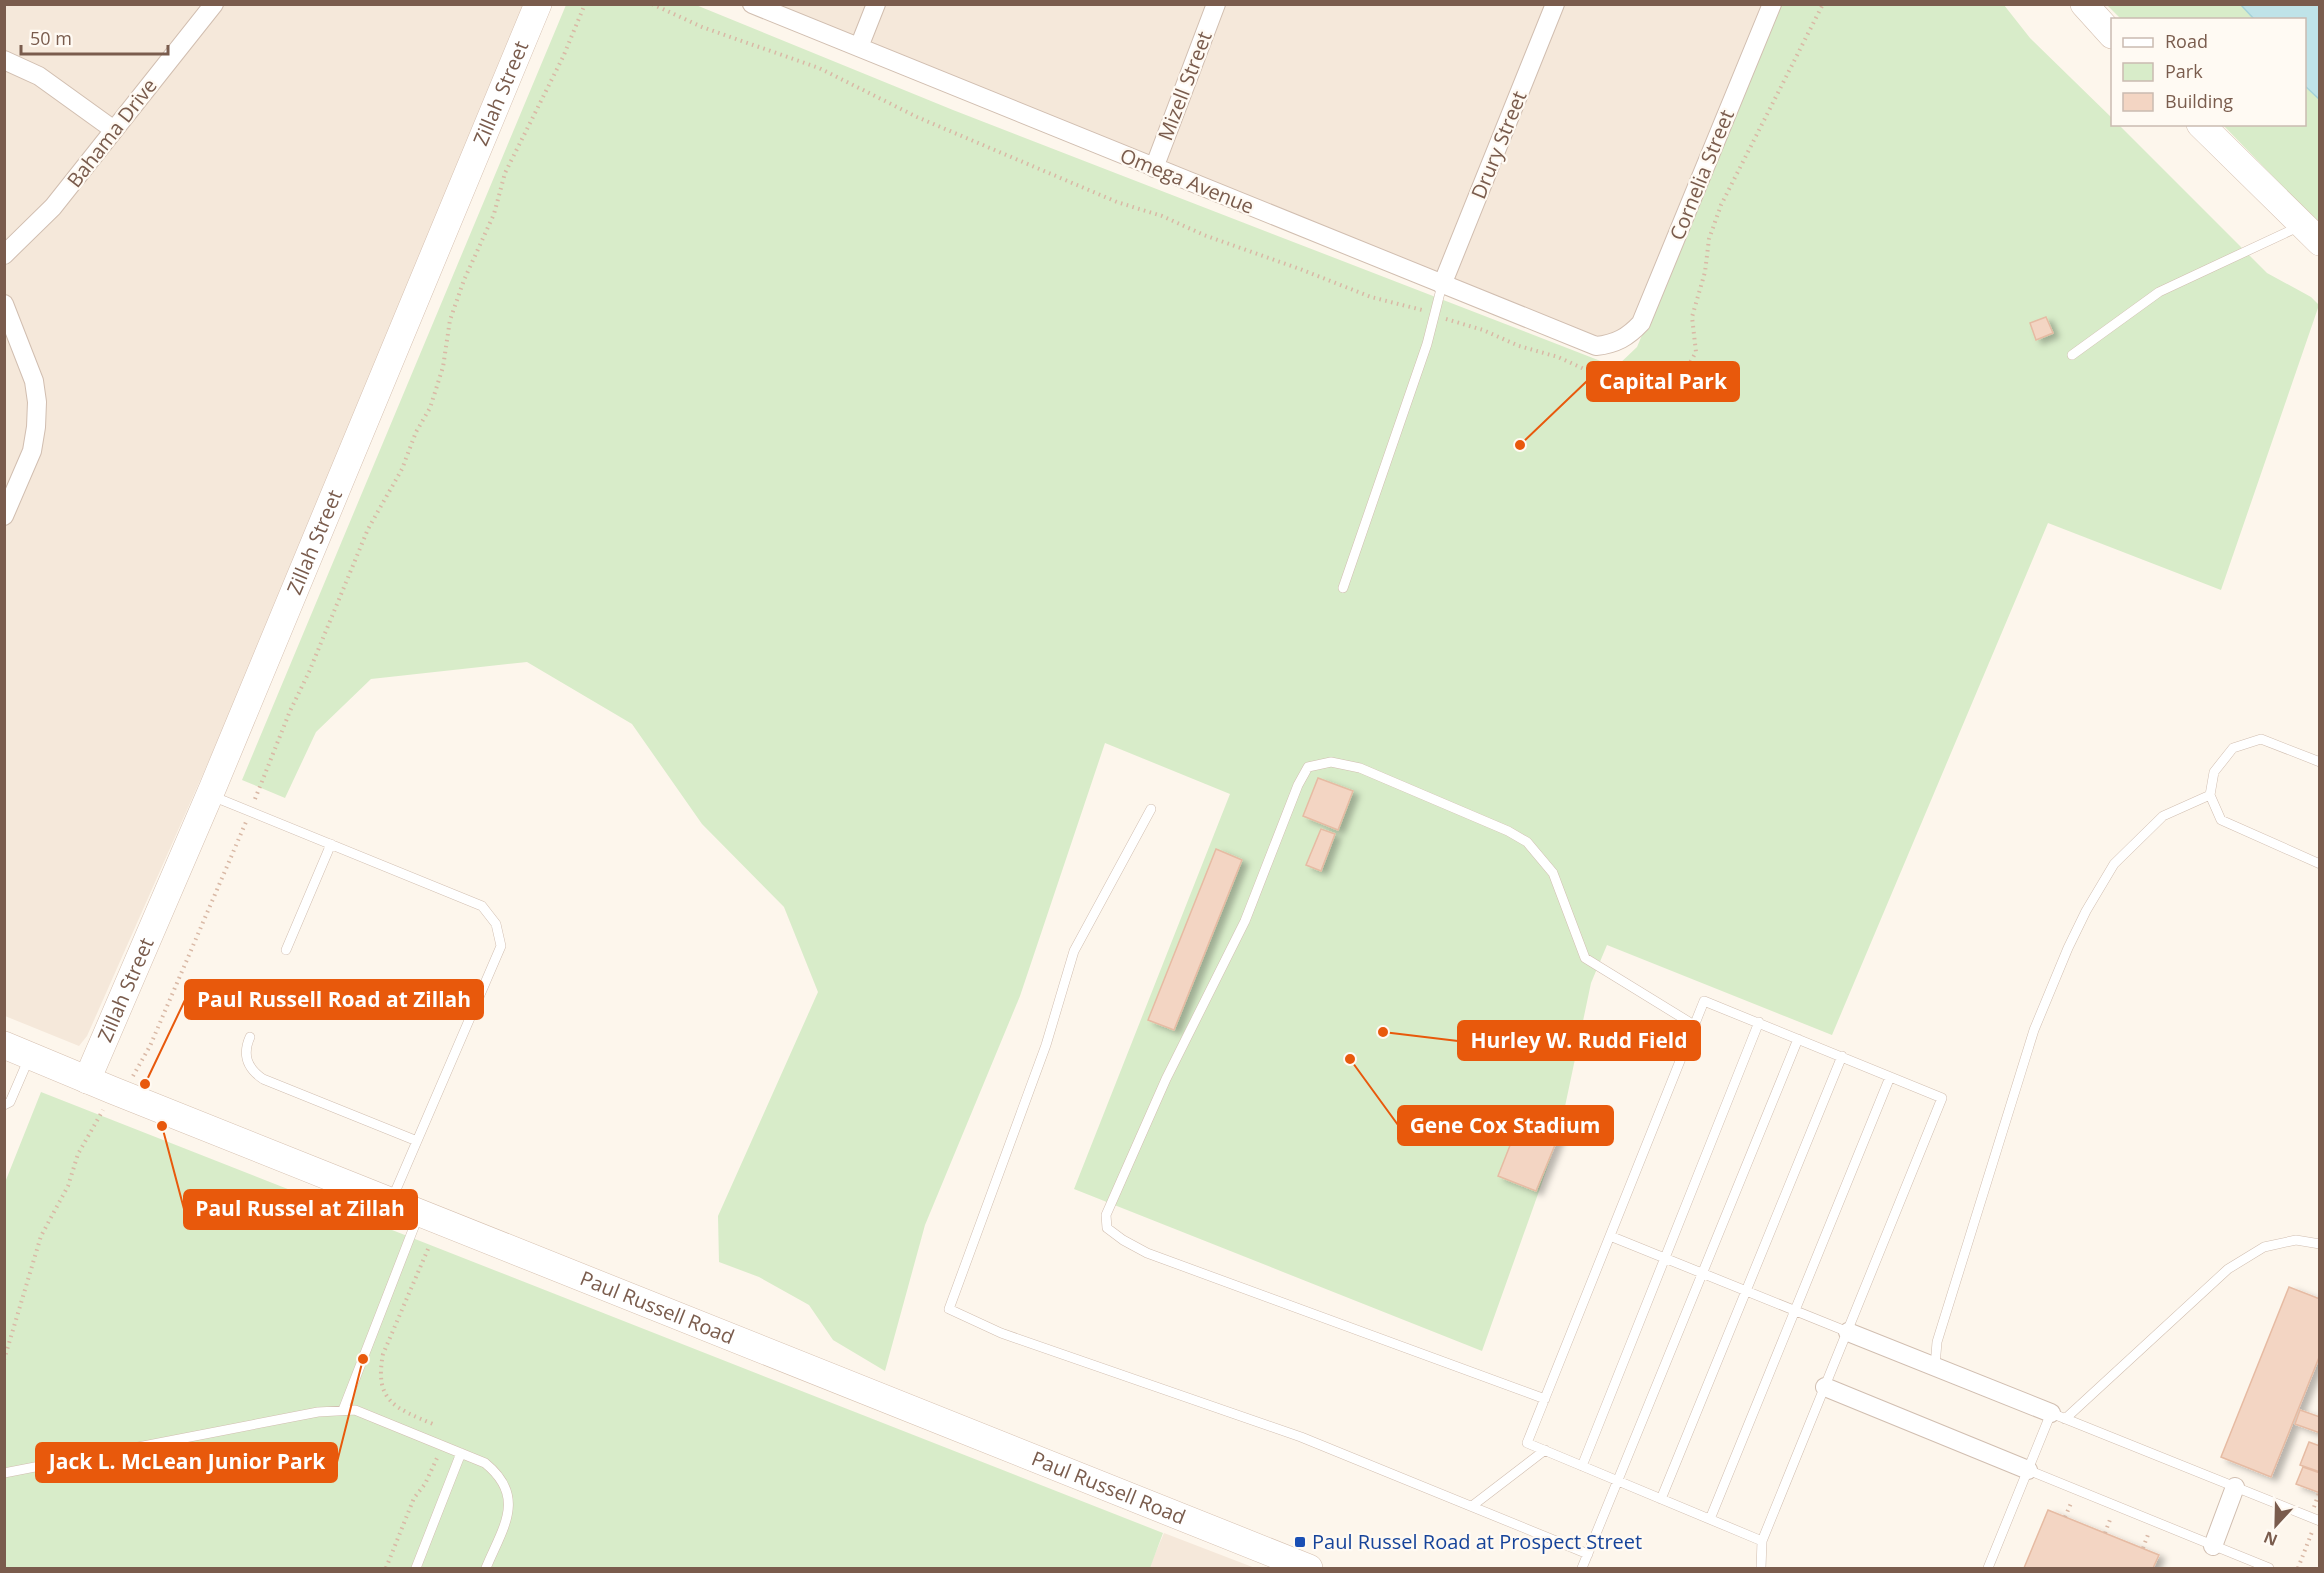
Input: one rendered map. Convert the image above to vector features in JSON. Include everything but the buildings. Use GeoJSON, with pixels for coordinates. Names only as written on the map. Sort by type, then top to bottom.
{"type":"FeatureCollection","features":[{"type":"Feature","properties":{"kind":"street","name":"Bahama Drive"},"geometry":{"type":"LineString","coordinates":[[4,255],[53,207],[214,4]]}},
{"type":"Feature","properties":{"kind":"street","name":"Zillah Street"},"geometry":{"type":"LineString","coordinates":[[87,1080],[426,279],[538,4]]}},
{"type":"Feature","properties":{"kind":"street","name":"Omega Avenue"},"geometry":{"type":"LineString","coordinates":[[752,4],[1590,344],[1611,345],[1623,339]]}},
{"type":"Feature","properties":{"kind":"street"},"geometry":{"type":"LineString","coordinates":[[859,47],[876,4]]}},
{"type":"Feature","properties":{"kind":"street","name":"Mizell Street"},"geometry":{"type":"LineString","coordinates":[[1154,168],[1216,4]]}},
{"type":"Feature","properties":{"kind":"street","name":"Drury Street"},"geometry":{"type":"LineString","coordinates":[[1442,285],[1555,4]]}},
{"type":"Feature","properties":{"kind":"street","name":"Cornelia Street"},"geometry":{"type":"LineString","coordinates":[[1623,339],[1641,323],[1772,4]]}},
{"type":"Feature","properties":{"kind":"street"},"geometry":{"type":"LineString","coordinates":[[2084,4],[2111,33]]}},
{"type":"Feature","properties":{"kind":"street"},"geometry":{"type":"LineString","coordinates":[[4,60],[39,76],[114,130]]}},
{"type":"Feature","properties":{"kind":"street"},"geometry":{"type":"LineString","coordinates":[[2202,126],[2311,233]]}},
{"type":"Feature","properties":{"kind":"street"},"geometry":{"type":"LineString","coordinates":[[4,304],[34,381],[37,402],[32,451],[4,516]]}},
{"type":"Feature","properties":{"kind":"street","name":"Paul Russell Road"},"geometry":{"type":"LineString","coordinates":[[4,1045],[1301,1567]]}},
{"type":"Feature","properties":{"kind":"street"},"geometry":{"type":"LineString","coordinates":[[1848,1332],[2058,1416]]}},
{"type":"Feature","properties":{"kind":"street"},"geometry":{"type":"LineString","coordinates":[[1825,1387],[2028,1470]]}},
{"type":"Feature","properties":{"kind":"street"},"geometry":{"type":"LineString","coordinates":[[2213,1546],[2235,1487]]}},
{"type":"Feature","properties":{"kind":"lane"},"geometry":{"type":"LineString","coordinates":[[2072,355],[2159,292],[2311,233]]}},
{"type":"Feature","properties":{"kind":"lane"},"geometry":{"type":"LineString","coordinates":[[1342,588],[1423,355],[1442,285]]}},
{"type":"Feature","properties":{"kind":"lane"},"geometry":{"type":"LineString","coordinates":[[2319,762],[2260,740],[2233,748],[2214,772],[2210,795],[2221,820],[2319,864]]}},
{"type":"Feature","properties":{"kind":"lane"},"geometry":{"type":"LineString","coordinates":[[1545,1399],[1147,1253],[1107,1228],[1106,1215],[1167,1080],[1245,921],[1298,785],[1308,767],[1331,762],[1360,768],[1508,831],[1527,842],[1553,873],[1585,958],[1694,1025]]}},
{"type":"Feature","properties":{"kind":"lane"},"geometry":{"type":"LineString","coordinates":[[209,795],[482,906],[496,924],[501,946],[392,1202]]}},
{"type":"Feature","properties":{"kind":"lane"},"geometry":{"type":"LineString","coordinates":[[1935,1366],[1937,1342],[2005,1116],[2034,1030],[2086,910],[2114,864],[2163,816],[2210,795]]}},
{"type":"Feature","properties":{"kind":"lane"},"geometry":{"type":"LineString","coordinates":[[1151,809],[1074,951],[1046,1045],[949,1309],[1002,1333],[1301,1437],[1588,1554]]}},
{"type":"Feature","properties":{"kind":"lane"},"geometry":{"type":"LineString","coordinates":[[286,950],[331,844]]}},
{"type":"Feature","properties":{"kind":"lane"},"geometry":{"type":"LineString","coordinates":[[1761,1569],[1762,1541],[1942,1098],[1704,1001],[1527,1443],[1762,1541]]}},
{"type":"Feature","properties":{"kind":"lane"},"geometry":{"type":"LineString","coordinates":[[1582,1466],[1759,1022]]}},
{"type":"Feature","properties":{"kind":"lane"},"geometry":{"type":"LineString","coordinates":[[250,1037],[245,1048],[247,1064],[253,1073],[417,1142]]}},
{"type":"Feature","properties":{"kind":"lane"},"geometry":{"type":"LineString","coordinates":[[1582,1569],[1798,1039]]}},
{"type":"Feature","properties":{"kind":"lane"},"geometry":{"type":"LineString","coordinates":[[4,1105],[10,1102],[30,1055]]}},
{"type":"Feature","properties":{"kind":"lane"},"geometry":{"type":"LineString","coordinates":[[1661,1499],[1842,1056]]}},
{"type":"Feature","properties":{"kind":"lane"},"geometry":{"type":"LineString","coordinates":[[1710,1519],[1890,1077]]}},
{"type":"Feature","properties":{"kind":"lane"},"geometry":{"type":"LineString","coordinates":[[343,1410],[419,1213]]}},
{"type":"Feature","properties":{"kind":"lane"},"geometry":{"type":"LineString","coordinates":[[1610,1236],[1848,1332]]}},
{"type":"Feature","properties":{"kind":"lane"},"geometry":{"type":"LineString","coordinates":[[1988,1569],[2028,1470],[2058,1416],[2228,1269],[2264,1247],[2296,1240],[2319,1244]]}},
{"type":"Feature","properties":{"kind":"lane"},"geometry":{"type":"LineString","coordinates":[[4,1473],[318,1412],[355,1410],[485,1462],[498,1474],[507,1488],[509,1503],[506,1520],[486,1569]]}},
{"type":"Feature","properties":{"kind":"lane"},"geometry":{"type":"LineString","coordinates":[[2058,1416],[2318,1520]]}},
{"type":"Feature","properties":{"kind":"lane"},"geometry":{"type":"LineString","coordinates":[[1472,1506],[1545,1450]]}},
{"type":"Feature","properties":{"kind":"lane"},"geometry":{"type":"LineString","coordinates":[[416,1569],[461,1453]]}},
{"type":"Feature","properties":{"kind":"lane"},"geometry":{"type":"LineString","coordinates":[[2028,1470],[2269,1569]]}},
{"type":"Feature","properties":{"kind":"path"},"geometry":{"type":"LineString","coordinates":[[127,1073],[134,1076],[150,1046],[368,529],[402,469],[416,432],[430,408],[443,367],[450,320],[464,280],[494,214],[505,174],[563,57],[585,4]]}},
{"type":"Feature","properties":{"kind":"path"},"geometry":{"type":"LineString","coordinates":[[652,4],[702,27],[819,68],[917,117],[1117,202],[1162,216],[1204,235],[1300,268],[1371,297],[1483,330],[1519,346],[1558,357],[1617,384],[1649,392],[1682,377],[1696,352],[1692,317],[1705,272],[1709,238],[1721,205],[1823,4]]}},
{"type":"Feature","properties":{"kind":"path"},"geometry":{"type":"LineString","coordinates":[[4,1360],[41,1236],[68,1186],[78,1154],[106,1103]]}},
{"type":"Feature","properties":{"kind":"path"},"geometry":{"type":"LineString","coordinates":[[386,1569],[414,1498],[425,1484],[448,1431],[396,1407],[385,1395],[381,1383],[380,1371],[383,1354],[428,1249]]}},
{"type":"Feature","properties":{"kind":"path"},"geometry":{"type":"LineString","coordinates":[[2298,1569],[2318,1520]]}},
{"type":"Feature","properties":{"kind":"shaded area"},"geometry":{"type":"Polygon","coordinates":[[[4,5],[528,5],[306,541],[87,1036],[79,1046],[5,1016],[4,5]]]}},
{"type":"Feature","properties":{"kind":"shaded area"},"geometry":{"type":"Polygon","coordinates":[[[778,5],[1764,5],[1636,319],[1623,335],[1592,339],[778,5]]]}},
{"type":"Feature","properties":{"kind":"shaded area"},"geometry":{"type":"Polygon","coordinates":[[[1164,1533],[1255,1568],[1149,1568],[1164,1533]]]}},
{"type":"Feature","properties":{"kind":"green space"},"geometry":{"type":"Polygon","coordinates":[[[566,5],[696,5],[953,110],[1616,367],[1637,347],[1781,5],[2004,5],[2030,38],[2111,117],[2111,126],[2120,126],[2267,273],[2311,297],[2319,305],[2221,590],[2048,523],[1832,1035],[1607,945],[1591,983],[1559,1135],[1482,1351],[1074,1189],[1230,794],[1105,743],[1020,996],[925,1225],[885,1371],[833,1340],[809,1305],[759,1277],[719,1262],[718,1216],[818,992],[784,907],[702,824],[632,724],[527,662],[371,679],[316,732],[285,798],[242,780],[566,5]]]}},
{"type":"Feature","properties":{"kind":"green space"},"geometry":{"type":"Polygon","coordinates":[[[2107,5],[2319,5],[2319,224],[2224,126],[2306,126],[2306,18],[2120,18],[2107,5]]]}},
{"type":"Feature","properties":{"kind":"green space"},"geometry":{"type":"Polygon","coordinates":[[[41,1092],[1163,1533],[1150,1568],[5,1568],[4,1185],[41,1092]]]}},
{"type":"Feature","properties":{"kind":"water"},"geometry":{"type":"Polygon","coordinates":[[[2241,5],[2319,5],[2319,99],[2306,87],[2306,18],[2253,18],[2241,5]]]}},
{"type":"Feature","properties":{"kind":"place","name":"Capital Park"},"geometry":{"type":"Point","coordinates":[1520,445]}},
{"type":"Feature","properties":{"kind":"place","name":"Hurley W. Rudd Field"},"geometry":{"type":"Point","coordinates":[1383,1032]}},
{"type":"Feature","properties":{"kind":"place","name":"Gene Cox Stadium"},"geometry":{"type":"Point","coordinates":[1350,1059]}},
{"type":"Feature","properties":{"kind":"place","name":"Paul Russell Road at Zillah"},"geometry":{"type":"Point","coordinates":[145,1084]}},
{"type":"Feature","properties":{"kind":"place","name":"Paul Russel at Zillah"},"geometry":{"type":"Point","coordinates":[162,1126]}},
{"type":"Feature","properties":{"kind":"place","name":"Jack L. McLean Junior Park"},"geometry":{"type":"Point","coordinates":[363,1359]}},
{"type":"Feature","properties":{"kind":"place","name":"Paul Russel Road at Prospect Street"},"geometry":{"type":"Point","coordinates":[1300,1542]}}]}
